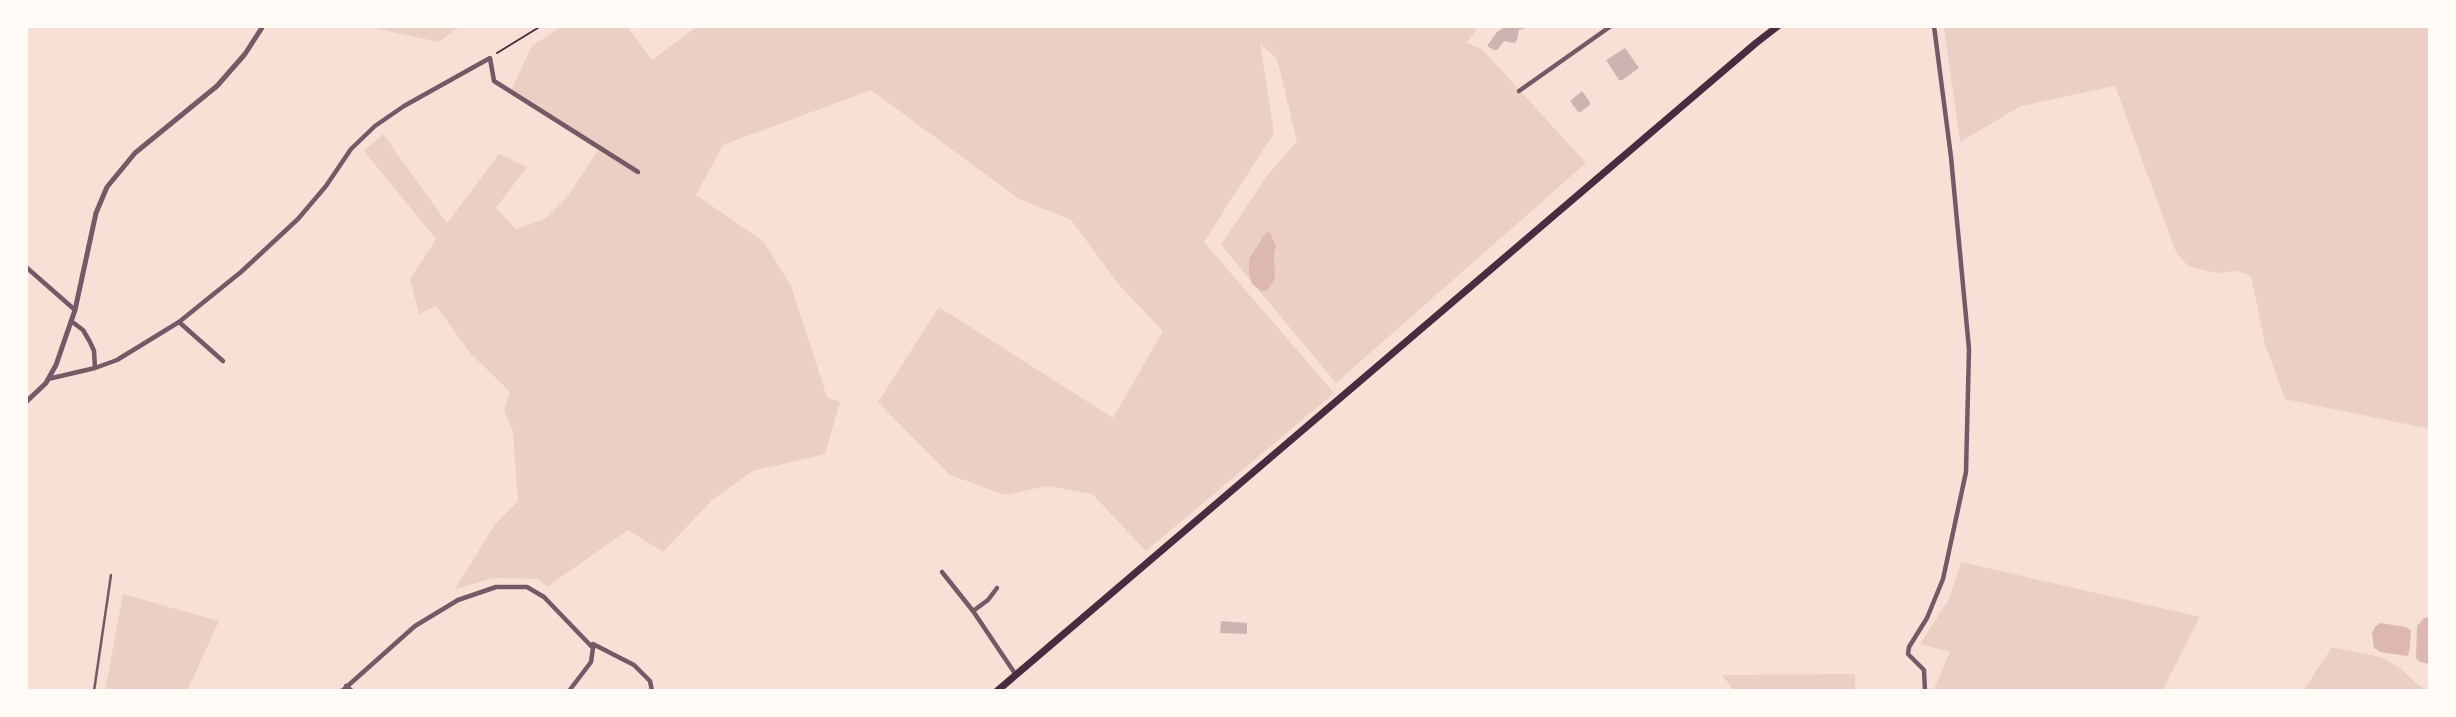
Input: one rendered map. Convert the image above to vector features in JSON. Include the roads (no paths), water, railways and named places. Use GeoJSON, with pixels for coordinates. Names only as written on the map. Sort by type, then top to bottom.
{"type":"FeatureCollection","features":[{"type":"Feature","properties":{"kind":"main road"},"geometry":{"type":"LineString","coordinates":[[997,691],[1778,26]]}},
{"type":"Feature","properties":{"kind":"street"},"geometry":{"type":"LineString","coordinates":[[26,402],[48,379],[71,321],[90,237],[107,187],[135,153],[217,86],[245,54],[263,26]]}},
{"type":"Feature","properties":{"kind":"street"},"geometry":{"type":"LineString","coordinates":[[1519,91],[1611,26]]}},
{"type":"Feature","properties":{"kind":"street"},"geometry":{"type":"LineString","coordinates":[[1925,691],[1924,670],[1908,654],[1943,579],[1966,472],[1969,349],[1947,118],[1934,26]]}},
{"type":"Feature","properties":{"kind":"street"},"geometry":{"type":"LineString","coordinates":[[48,379],[117,360],[179,322],[241,272],[298,219],[326,186],[351,149],[375,125],[490,58],[494,80],[638,172]]}},
{"type":"Feature","properties":{"kind":"street"},"geometry":{"type":"LineString","coordinates":[[26,267],[75,310]]}},
{"type":"Feature","properties":{"kind":"street"},"geometry":{"type":"LineString","coordinates":[[71,321],[83,330],[90,342],[94,351],[95,368]]}},
{"type":"Feature","properties":{"kind":"street"},"geometry":{"type":"LineString","coordinates":[[179,322],[223,361]]}},
{"type":"Feature","properties":{"kind":"street"},"geometry":{"type":"LineString","coordinates":[[943,572],[1016,675]]}},
{"type":"Feature","properties":{"kind":"street"},"geometry":{"type":"LineString","coordinates":[[352,691],[344,688],[429,616],[458,600],[496,587],[527,587],[536,591],[592,644],[634,665],[650,681],[652,691]]}},
{"type":"Feature","properties":{"kind":"street"},"geometry":{"type":"LineString","coordinates":[[973,611],[998,588]]}},
{"type":"Feature","properties":{"kind":"street"},"geometry":{"type":"LineString","coordinates":[[569,691],[592,662],[592,644]]}},
{"type":"Feature","properties":{"kind":"lane"},"geometry":{"type":"LineString","coordinates":[[94,691],[111,575]]}}]}
